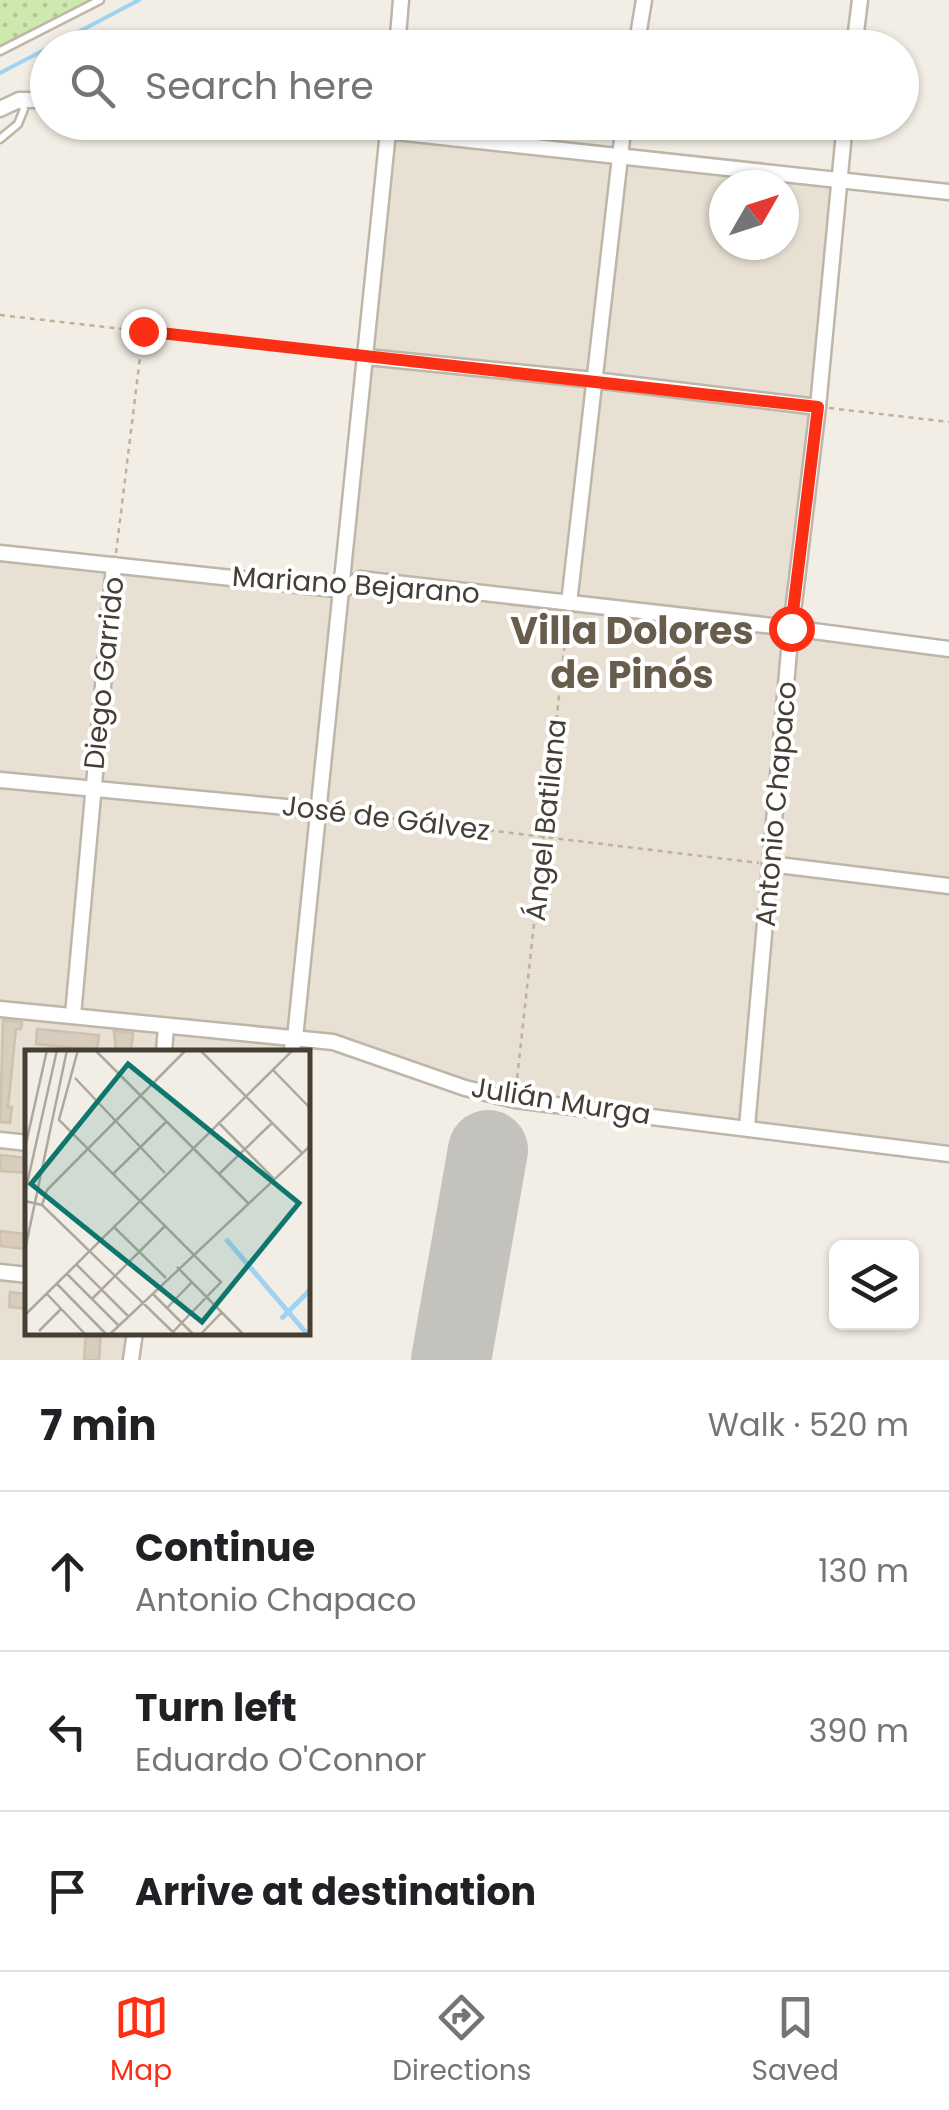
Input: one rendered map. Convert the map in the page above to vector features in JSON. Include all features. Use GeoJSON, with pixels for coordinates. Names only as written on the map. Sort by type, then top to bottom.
{"type":"FeatureCollection","features":[{"type":"Feature","properties":{"kind":"street"},"geometry":{"type":"LineString","coordinates":[[398,30],[402,0]]}},
{"type":"Feature","properties":{"kind":"street"},"geometry":{"type":"LineString","coordinates":[[639,30],[644,0]]}},
{"type":"Feature","properties":{"kind":"street"},"geometry":{"type":"LineString","coordinates":[[856,30],[860,0]]}},
{"type":"Feature","properties":{"kind":"street"},"geometry":{"type":"LineString","coordinates":[[0,109],[19,100],[30,100]]}},
{"type":"Feature","properties":{"kind":"street"},"geometry":{"type":"LineString","coordinates":[[293,1045],[344,590],[388,140]]}},
{"type":"Feature","properties":{"kind":"street"},"geometry":{"type":"LineString","coordinates":[[493,140],[949,192]]}},
{"type":"Feature","properties":{"kind":"street"},"geometry":{"type":"LineString","coordinates":[[569,603],[621,140]]}},
{"type":"Feature","properties":{"kind":"street","name":"Antonio Chapaco"},"geometry":{"type":"LineString","coordinates":[[747,1127],[791,628],[818,407],[843,140]]}},
{"type":"Feature","properties":{"kind":"street"},"geometry":{"type":"LineString","coordinates":[[366,357],[818,407]]}},
{"type":"Feature","properties":{"kind":"street","name":"Mariano Bejarano"},"geometry":{"type":"LineString","coordinates":[[0,553],[344,590],[360,580],[949,649]]}},
{"type":"Feature","properties":{"kind":"street","name":"Diego Garrido"},"geometry":{"type":"LineString","coordinates":[[73,1015],[114,565]]}},
{"type":"Feature","properties":{"kind":"street","name":"José de Gálvez"},"geometry":{"type":"LineString","coordinates":[[0,780],[318,810]]}},
{"type":"Feature","properties":{"kind":"street"},"geometry":{"type":"LineString","coordinates":[[770,864],[949,886]]}},
{"type":"Feature","properties":{"kind":"street","name":"Julián Murga"},"geometry":{"type":"LineString","coordinates":[[0,1009],[293,1045],[350,1045],[465,1088],[515,1100],[949,1154]]}},
{"type":"Feature","properties":{"kind":"street"},"geometry":{"type":"LineString","coordinates":[[164,1050],[166,1027]]}},
{"type":"Feature","properties":{"kind":"street"},"geometry":{"type":"LineString","coordinates":[[0,1140],[25,1144]]}},
{"type":"Feature","properties":{"kind":"street"},"geometry":{"type":"LineString","coordinates":[[0,1272],[25,1275]]}},
{"type":"Feature","properties":{"kind":"street"},"geometry":{"type":"LineString","coordinates":[[132,1360],[135,1335]]}},
{"type":"Feature","properties":{"kind":"lane"},"geometry":{"type":"LineString","coordinates":[[41,30],[100,0]]}},
{"type":"Feature","properties":{"kind":"lane"},"geometry":{"type":"LineString","coordinates":[[0,51],[30,36]]}},
{"type":"Feature","properties":{"kind":"lane"},"geometry":{"type":"LineString","coordinates":[[0,138],[18,124],[24,109],[19,100]]}},
{"type":"Feature","properties":{"kind":"path"},"geometry":{"type":"LineString","coordinates":[[0,314],[366,357]]}},
{"type":"Feature","properties":{"kind":"path","name":"Diego Garrido"},"geometry":{"type":"LineString","coordinates":[[114,565],[143,331]]}},
{"type":"Feature","properties":{"kind":"path"},"geometry":{"type":"LineString","coordinates":[[818,407],[949,422]]}},
{"type":"Feature","properties":{"kind":"path","name":"Ángel Batilana"},"geometry":{"type":"LineString","coordinates":[[515,1100],[569,603]]}},
{"type":"Feature","properties":{"kind":"path","name":"José de Gálvez"},"geometry":{"type":"LineString","coordinates":[[318,810],[770,864]]}},
{"type":"Feature","properties":{"kind":"shaded area"},"geometry":{"type":"Polygon","coordinates":[[[387,140],[480,140],[755,170],[709,170],[709,260],[799,260],[799,175],[838,179],[791,627],[949,649],[949,1154],[515,1100],[296,1038],[292,1050],[25,1050],[25,1335],[135,1335],[131,1360],[0,1360],[0,553],[343,589],[387,140]]]}},
{"type":"Feature","properties":{"kind":"green space"},"geometry":{"type":"Polygon","coordinates":[[[0,0],[93,0],[30,30],[0,48],[0,0]]]}},
{"type":"Feature","properties":{"kind":"building"},"geometry":{"type":"Polygon","coordinates":[[[3,1020],[22,1022],[21,1029],[16,1029],[8,1107],[12,1107],[10,1123],[0,1122],[3,1020]]]}},
{"type":"Feature","properties":{"kind":"building"},"geometry":{"type":"Polygon","coordinates":[[[37,1029],[99,1035],[97,1050],[36,1044],[37,1029]]]}},
{"type":"Feature","properties":{"kind":"building"},"geometry":{"type":"Polygon","coordinates":[[[114,1031],[133,1033],[131,1050],[116,1050],[114,1031]]]}},
{"type":"Feature","properties":{"kind":"building"},"geometry":{"type":"Polygon","coordinates":[[[0,1155],[25,1158],[25,1173],[0,1171],[0,1155]]]}},
{"type":"Feature","properties":{"kind":"building"},"geometry":{"type":"Polygon","coordinates":[[[0,1231],[25,1234],[25,1249],[0,1246],[0,1231]]]}},
{"type":"Feature","properties":{"kind":"building"},"geometry":{"type":"Polygon","coordinates":[[[10,1292],[25,1294],[25,1309],[9,1307],[10,1292]]]}},
{"type":"Feature","properties":{"kind":"building"},"geometry":{"type":"Polygon","coordinates":[[[86,1335],[101,1335],[99,1360],[84,1360],[86,1335]]]}},
{"type":"Feature","properties":{"kind":"waterway"},"geometry":{"type":"LineString","coordinates":[[82,30],[139,0]]}},
{"type":"Feature","properties":{"kind":"waterway"},"geometry":{"type":"LineString","coordinates":[[0,73],[30,57]]}},
{"type":"Feature","properties":{"kind":"runway"},"geometry":{"type":"LineString","coordinates":[[451,1360],[488,1150]]}},
{"type":"Feature","properties":{"kind":"district","name":"Villa Dolores de Pinós"},"geometry":{"type":"Point","coordinates":[632,652]}},
{"type":"Feature","properties":{"kind":"route"},"geometry":{"type":"LineString","coordinates":[[143,331],[818,407],[791,628]]}}]}
